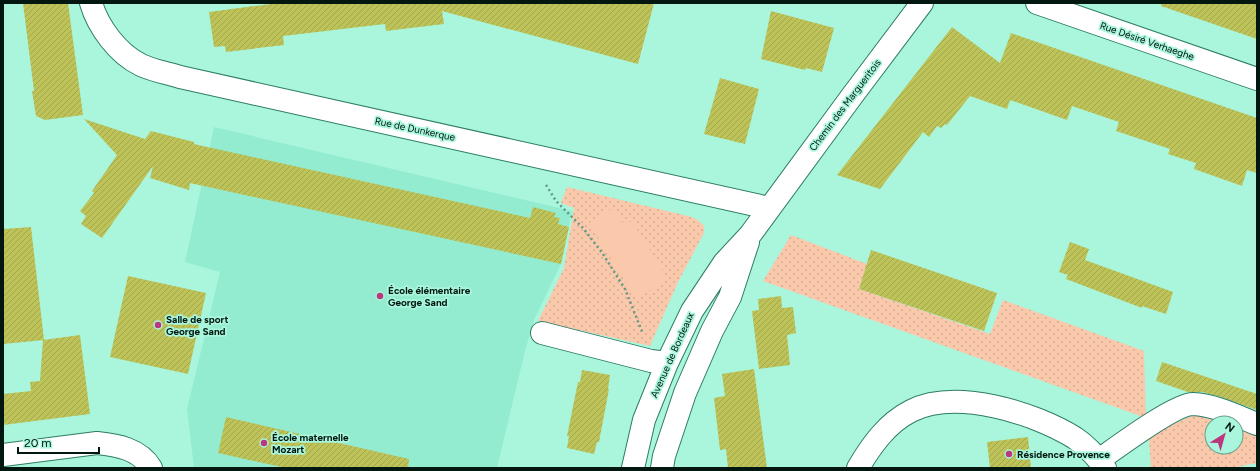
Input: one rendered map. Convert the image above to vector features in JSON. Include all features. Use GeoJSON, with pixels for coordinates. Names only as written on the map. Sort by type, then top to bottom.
{"type":"FeatureCollection","features":[{"type":"Feature","properties":{"kind":"street","name":"Rue de Dunkerque"},"geometry":{"type":"LineString","coordinates":[[91,3],[97,19],[115,45],[129,58],[140,65],[152,69],[180,77],[769,208]]}},
{"type":"Feature","properties":{"kind":"street","name":"Chemin des Margueritois"},"geometry":{"type":"LineString","coordinates":[[769,208],[922,3]]}},
{"type":"Feature","properties":{"kind":"street","name":"Rue Désiré Verhaeghe"},"geometry":{"type":"LineString","coordinates":[[1037,3],[1257,79]]}},
{"type":"Feature","properties":{"kind":"street","name":"Avenue de Bordeaux"},"geometry":{"type":"LineString","coordinates":[[633,468],[659,362],[724,264],[750,235],[769,208]]}},
{"type":"Feature","properties":{"kind":"street","name":"Avenue de Bordeaux"},"geometry":{"type":"LineString","coordinates":[[662,468],[664,456],[685,393],[712,331],[730,297],[750,235]]}},
{"type":"Feature","properties":{"kind":"street"},"geometry":{"type":"LineString","coordinates":[[542,333],[659,362]]}},
{"type":"Feature","properties":{"kind":"street"},"geometry":{"type":"LineString","coordinates":[[858,468],[872,444],[891,425],[911,411],[929,405],[955,401],[995,407],[1025,414],[1037,419],[1076,438],[1094,453],[1102,464],[1151,424],[1174,411],[1191,404],[1210,406],[1257,424]]}},
{"type":"Feature","properties":{"kind":"street"},"geometry":{"type":"LineString","coordinates":[[3,455],[97,443],[112,444],[128,458],[142,457],[151,468]]}},
{"type":"Feature","properties":{"kind":"path"},"geometry":{"type":"LineString","coordinates":[[528,154],[556,201],[583,228],[603,254],[625,288],[642,331],[659,362]]}},
{"type":"Feature","properties":{"kind":"shaded area","name":"École élémentaire George Sand"},"geometry":{"type":"Polygon","coordinates":[[[214,127],[572,211],[561,264],[534,320],[525,351],[497,468],[194,468],[187,409],[220,272],[185,262],[214,127]]]}},
{"type":"Feature","properties":{"kind":"shaded area"},"geometry":{"type":"Polygon","coordinates":[[[567,187],[692,217],[704,226],[704,233],[678,282],[650,346],[538,321],[564,268],[574,208],[561,203],[567,187]]]}},
{"type":"Feature","properties":{"kind":"shaded area"},"geometry":{"type":"Polygon","coordinates":[[[613,208],[624,225],[632,221],[668,279],[636,299],[589,223],[613,208]]]}},
{"type":"Feature","properties":{"kind":"shaded area"},"geometry":{"type":"Polygon","coordinates":[[[791,235],[867,264],[859,289],[990,334],[1003,300],[1144,351],[1146,418],[763,281],[791,235]]]}},
{"type":"Feature","properties":{"kind":"shaded area"},"geometry":{"type":"Polygon","coordinates":[[[1196,414],[1204,417],[1204,455],[1244,455],[1244,431],[1257,436],[1257,463],[1232,468],[1151,468],[1149,439],[1157,431],[1196,414]]]}},
{"type":"Feature","properties":{"kind":"building"},"geometry":{"type":"Polygon","coordinates":[[[23,3],[68,3],[83,115],[45,120],[36,116],[23,3]]]}},
{"type":"Feature","properties":{"kind":"building"},"geometry":{"type":"Polygon","coordinates":[[[278,3],[654,3],[638,64],[442,11],[444,24],[386,31],[385,24],[283,36],[284,45],[226,52],[225,46],[214,47],[209,12],[278,3]]]}},
{"type":"Feature","properties":{"kind":"building"},"geometry":{"type":"Polygon","coordinates":[[[1161,3],[1257,3],[1257,39],[1161,6],[1161,3]]]}},
{"type":"Feature","properties":{"kind":"building"},"geometry":{"type":"Polygon","coordinates":[[[771,11],[834,28],[822,72],[806,68],[805,70],[761,59],[771,11]]]}},
{"type":"Feature","properties":{"kind":"building"},"geometry":{"type":"Polygon","coordinates":[[[952,27],[1000,63],[1011,33],[1257,118],[1257,173],[1247,170],[1242,186],[1194,169],[1196,163],[1168,154],[1170,149],[1116,131],[1119,122],[1072,106],[1067,120],[1010,100],[1007,109],[970,96],[947,125],[945,124],[941,128],[937,126],[929,137],[923,132],[880,189],[837,175],[952,27]]]}},
{"type":"Feature","properties":{"kind":"building"},"geometry":{"type":"Polygon","coordinates":[[[720,78],[759,89],[745,144],[704,134],[720,78]]]}},
{"type":"Feature","properties":{"kind":"building"},"geometry":{"type":"Polygon","coordinates":[[[84,119],[145,139],[151,131],[194,142],[194,144],[530,218],[533,207],[556,213],[554,217],[560,218],[558,224],[569,227],[561,264],[190,183],[189,190],[150,178],[153,166],[102,238],[81,224],[86,216],[80,211],[94,193],[92,191],[117,155],[84,119]]]}},
{"type":"Feature","properties":{"kind":"building"},"geometry":{"type":"Polygon","coordinates":[[[31,227],[44,340],[3,344],[3,229],[31,227]]]}},
{"type":"Feature","properties":{"kind":"building"},"geometry":{"type":"Polygon","coordinates":[[[1070,242],[1089,249],[1085,260],[1173,292],[1166,314],[1142,306],[1142,308],[1066,279],[1068,275],[1059,272],[1070,242]]]}},
{"type":"Feature","properties":{"kind":"building"},"geometry":{"type":"Polygon","coordinates":[[[871,250],[997,293],[984,331],[859,289],[871,250]]]}},
{"type":"Feature","properties":{"kind":"building","name":"Salle de sport George Sand"},"geometry":{"type":"Polygon","coordinates":[[[128,276],[206,293],[188,374],[110,357],[128,276]]]}},
{"type":"Feature","properties":{"kind":"building"},"geometry":{"type":"Polygon","coordinates":[[[781,296],[782,308],[793,307],[796,333],[787,335],[790,365],[759,369],[752,311],[759,310],[758,299],[781,296]]]}},
{"type":"Feature","properties":{"kind":"building"},"geometry":{"type":"Polygon","coordinates":[[[80,335],[90,414],[3,425],[3,394],[31,391],[30,382],[40,381],[43,340],[80,335]]]}},
{"type":"Feature","properties":{"kind":"building"},"geometry":{"type":"Polygon","coordinates":[[[1162,362],[1257,394],[1257,410],[1221,397],[1202,392],[1188,392],[1156,381],[1162,362]]]}},
{"type":"Feature","properties":{"kind":"building"},"geometry":{"type":"Polygon","coordinates":[[[754,369],[767,468],[728,468],[726,449],[720,450],[714,398],[725,396],[722,374],[754,369]]]}},
{"type":"Feature","properties":{"kind":"building"},"geometry":{"type":"Polygon","coordinates":[[[582,370],[610,375],[609,389],[599,442],[597,442],[594,454],[567,448],[569,436],[567,436],[578,382],[580,382],[582,370]]]}},
{"type":"Feature","properties":{"kind":"building","name":"École maternelle Mozart"},"geometry":{"type":"Polygon","coordinates":[[[226,417],[409,459],[408,468],[286,468],[218,453],[226,417]]]}},
{"type":"Feature","properties":{"kind":"building"},"geometry":{"type":"Polygon","coordinates":[[[1028,437],[1031,468],[990,468],[987,442],[1028,437]]]}},
{"type":"Feature","properties":{"kind":"place","name":"École élémentaire George Sand"},"geometry":{"type":"Point","coordinates":[380,296]}},
{"type":"Feature","properties":{"kind":"place","name":"Salle de sport George Sand"},"geometry":{"type":"Point","coordinates":[158,325]}},
{"type":"Feature","properties":{"kind":"place","name":"École maternelle Mozart"},"geometry":{"type":"Point","coordinates":[264,443]}},
{"type":"Feature","properties":{"kind":"place","name":"Résidence Provence"},"geometry":{"type":"Point","coordinates":[1009,454]}}]}
